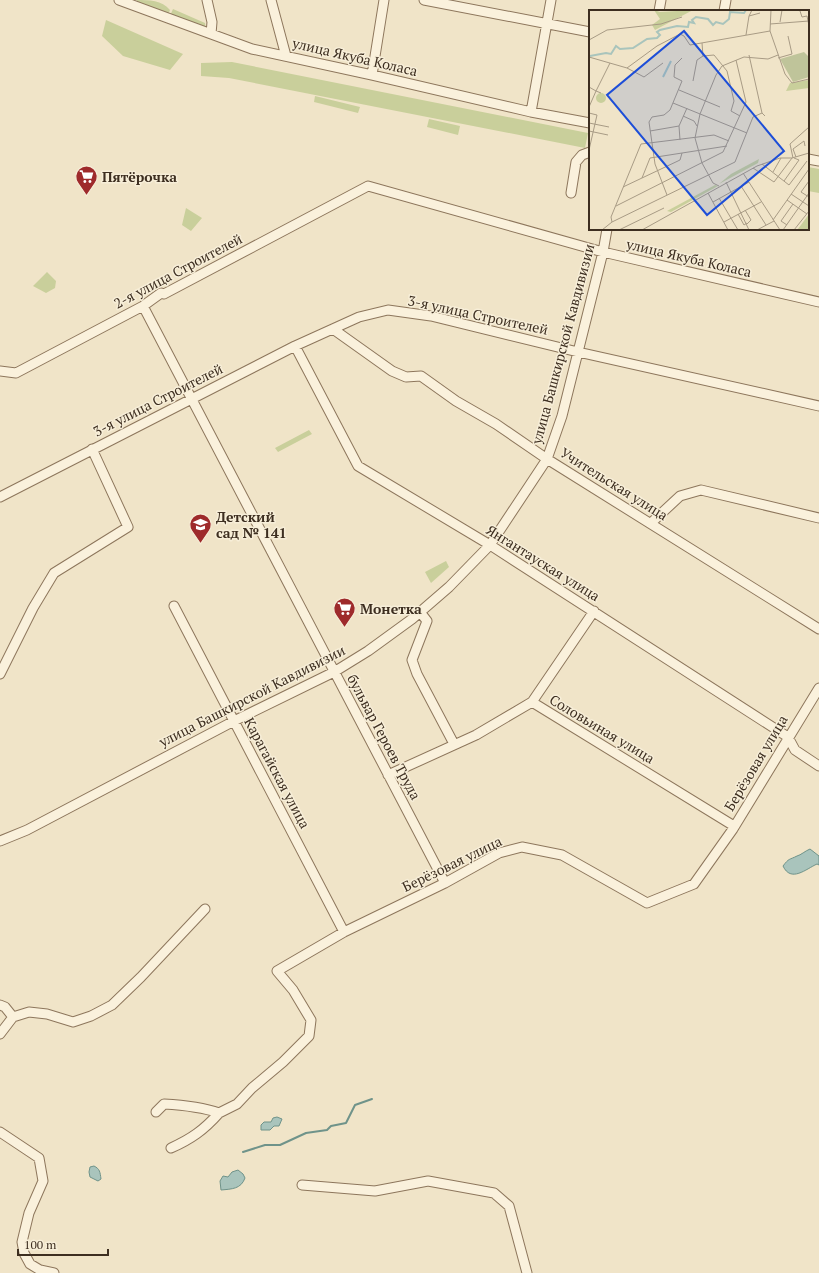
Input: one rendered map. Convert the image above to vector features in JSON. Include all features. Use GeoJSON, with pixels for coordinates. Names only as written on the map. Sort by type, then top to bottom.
{"type":"FeatureCollection","features":[{"type":"Feature","properties":{"kind":"street","name":"улица Якуба Коласа"},"geometry":{"type":"LineString","coordinates":[[119,0],[252,49],[531,112],[589,123]]}},
{"type":"Feature","properties":{"kind":"street"},"geometry":{"type":"LineString","coordinates":[[207,0],[212,22],[211,34]]}},
{"type":"Feature","properties":{"kind":"street"},"geometry":{"type":"LineString","coordinates":[[271,0],[286,56]]}},
{"type":"Feature","properties":{"kind":"street"},"geometry":{"type":"LineString","coordinates":[[372,75],[384,0]]}},
{"type":"Feature","properties":{"kind":"street"},"geometry":{"type":"LineString","coordinates":[[424,0],[455,3],[546,24],[589,32]]}},
{"type":"Feature","properties":{"kind":"street"},"geometry":{"type":"LineString","coordinates":[[531,112],[550,0]]}},
{"type":"Feature","properties":{"kind":"street"},"geometry":{"type":"LineString","coordinates":[[659,10],[661,0]]}},
{"type":"Feature","properties":{"kind":"street"},"geometry":{"type":"LineString","coordinates":[[724,10],[726,0]]}},
{"type":"Feature","properties":{"kind":"street"},"geometry":{"type":"LineString","coordinates":[[571,193],[576,162],[582,155],[589,152]]}},
{"type":"Feature","properties":{"kind":"street"},"geometry":{"type":"LineString","coordinates":[[809,159],[819,161]]}},
{"type":"Feature","properties":{"kind":"street","name":"улица Якуба Коласа"},"geometry":{"type":"LineString","coordinates":[[368,186],[603,252],[819,302]]}},
{"type":"Feature","properties":{"kind":"street","name":"2-я улица Строителей"},"geometry":{"type":"LineString","coordinates":[[0,372],[16,373],[143,306],[161,294],[164,294],[368,186]]}},
{"type":"Feature","properties":{"kind":"street","name":"улица Башкирской Кавдивизии"},"geometry":{"type":"LineString","coordinates":[[0,841],[27,830],[234,721],[334,672],[368,651],[420,612],[449,587],[490,545],[548,459],[562,416],[603,252],[607,230]]}},
{"type":"Feature","properties":{"kind":"street","name":"бульвар Героев Труда"},"geometry":{"type":"LineString","coordinates":[[143,306],[445,883]]}},
{"type":"Feature","properties":{"kind":"street","name":"3-я улица Строителей"},"geometry":{"type":"LineString","coordinates":[[0,497],[294,346],[358,318],[388,310],[431,316],[578,352],[819,406]]}},
{"type":"Feature","properties":{"kind":"street","name":"Учительская улица"},"geometry":{"type":"LineString","coordinates":[[334,329],[392,371],[406,377],[421,376],[456,401],[496,424],[548,459],[819,629]]}},
{"type":"Feature","properties":{"kind":"street","name":"Янгантауская улица"},"geometry":{"type":"LineString","coordinates":[[294,346],[358,466],[490,545],[788,737],[795,750],[819,766]]}},
{"type":"Feature","properties":{"kind":"street"},"geometry":{"type":"LineString","coordinates":[[0,674],[33,608],[54,573],[128,527],[92,449]]}},
{"type":"Feature","properties":{"kind":"street"},"geometry":{"type":"LineString","coordinates":[[651,524],[680,496],[701,490],[819,518]]}},
{"type":"Feature","properties":{"kind":"street","name":"Карагайская улица"},"geometry":{"type":"LineString","coordinates":[[174,606],[344,932]]}},
{"type":"Feature","properties":{"kind":"street"},"geometry":{"type":"LineString","coordinates":[[532,702],[594,611]]}},
{"type":"Feature","properties":{"kind":"street"},"geometry":{"type":"LineString","coordinates":[[420,612],[427,621],[412,660],[417,674],[454,744]]}},
{"type":"Feature","properties":{"kind":"street","name":"Берёзовая улица"},"geometry":{"type":"LineString","coordinates":[[219,1113],[237,1104],[252,1088],[283,1062],[308,1036],[311,1020],[293,990],[277,971],[344,932],[445,883],[499,853],[522,847],[562,855],[647,904],[694,884],[734,826],[819,688]]}},
{"type":"Feature","properties":{"kind":"street","name":"Соловьиная улица"},"geometry":{"type":"LineString","coordinates":[[388,776],[476,735],[532,702],[734,826]]}},
{"type":"Feature","properties":{"kind":"street"},"geometry":{"type":"LineString","coordinates":[[0,1034],[13,1017],[29,1012],[47,1014],[72,1022],[91,1016],[112,1005],[136,983],[205,909]]}},
{"type":"Feature","properties":{"kind":"street"},"geometry":{"type":"LineString","coordinates":[[0,1005],[5,1007],[13,1017]]}},
{"type":"Feature","properties":{"kind":"street"},"geometry":{"type":"LineString","coordinates":[[156,1112],[164,1104],[177,1104],[203,1108],[219,1113],[210,1124],[189,1140],[171,1148]]}},
{"type":"Feature","properties":{"kind":"street"},"geometry":{"type":"LineString","coordinates":[[0,1132],[39,1158],[43,1181],[28,1213],[22,1242],[24,1253],[30,1264],[40,1270],[54,1273]]}},
{"type":"Feature","properties":{"kind":"street"},"geometry":{"type":"LineString","coordinates":[[302,1185],[375,1191],[428,1181],[494,1193],[509,1206],[527,1273]]}},
{"type":"Feature","properties":{"kind":"green space"},"geometry":{"type":"Polygon","coordinates":[[[137,0],[159,2],[163,4],[170,10],[167,17],[135,4],[137,0]]]}},
{"type":"Feature","properties":{"kind":"green space"},"geometry":{"type":"Polygon","coordinates":[[[173,9],[205,23],[206,31],[169,18],[173,9]]]}},
{"type":"Feature","properties":{"kind":"green space"},"geometry":{"type":"Polygon","coordinates":[[[106,20],[183,54],[170,70],[123,56],[102,36],[106,20]]]}},
{"type":"Feature","properties":{"kind":"green space"},"geometry":{"type":"Polygon","coordinates":[[[232,62],[588,133],[585,148],[229,78],[201,76],[201,63],[232,62]]]}},
{"type":"Feature","properties":{"kind":"green space"},"geometry":{"type":"Polygon","coordinates":[[[315,96],[360,107],[358,113],[314,102],[315,96]]]}},
{"type":"Feature","properties":{"kind":"green space"},"geometry":{"type":"Polygon","coordinates":[[[429,119],[460,126],[458,135],[427,127],[429,119]]]}},
{"type":"Feature","properties":{"kind":"green space"},"geometry":{"type":"Polygon","coordinates":[[[809,167],[819,169],[819,193],[809,191],[809,167]]]}},
{"type":"Feature","properties":{"kind":"green space"},"geometry":{"type":"Polygon","coordinates":[[[186,208],[202,218],[191,231],[182,225],[186,208]]]}},
{"type":"Feature","properties":{"kind":"green space"},"geometry":{"type":"Polygon","coordinates":[[[47,272],[56,281],[55,288],[46,293],[33,286],[47,272]]]}},
{"type":"Feature","properties":{"kind":"green space"},"geometry":{"type":"Polygon","coordinates":[[[309,430],[312,434],[278,452],[275,448],[309,430]]]}},
{"type":"Feature","properties":{"kind":"green space"},"geometry":{"type":"Polygon","coordinates":[[[446,561],[449,567],[431,583],[425,572],[446,561]]]}},
{"type":"Feature","properties":{"kind":"water"},"geometry":{"type":"Polygon","coordinates":[[[810,849],[819,856],[819,865],[817,864],[804,871],[794,874],[790,874],[786,871],[783,866],[789,860],[810,849]]]}},
{"type":"Feature","properties":{"kind":"water"},"geometry":{"type":"Polygon","coordinates":[[[277,1117],[282,1119],[279,1126],[274,1126],[270,1130],[261,1130],[261,1125],[264,1122],[271,1122],[273,1118],[277,1117]]]}},
{"type":"Feature","properties":{"kind":"water"},"geometry":{"type":"Polygon","coordinates":[[[94,1166],[100,1173],[101,1179],[98,1181],[90,1177],[90,1167],[94,1166]]]}},
{"type":"Feature","properties":{"kind":"water"},"geometry":{"type":"Polygon","coordinates":[[[238,1170],[245,1178],[243,1182],[239,1186],[232,1189],[221,1190],[220,1181],[223,1176],[228,1177],[232,1172],[238,1170]]]}},
{"type":"Feature","properties":{"kind":"waterway"},"geometry":{"type":"LineString","coordinates":[[243,1152],[265,1145],[280,1145],[306,1133],[327,1130],[331,1126],[346,1123],[355,1105],[372,1099]]}},
{"type":"Feature","properties":{"kind":"place","name":"Пятёрочка"},"geometry":{"type":"Point","coordinates":[87,196]}},
{"type":"Feature","properties":{"kind":"place","name":"Детский сад № 141"},"geometry":{"type":"Point","coordinates":[200,544]}},
{"type":"Feature","properties":{"kind":"place","name":"Монетка"},"geometry":{"type":"Point","coordinates":[345,628]}}]}
